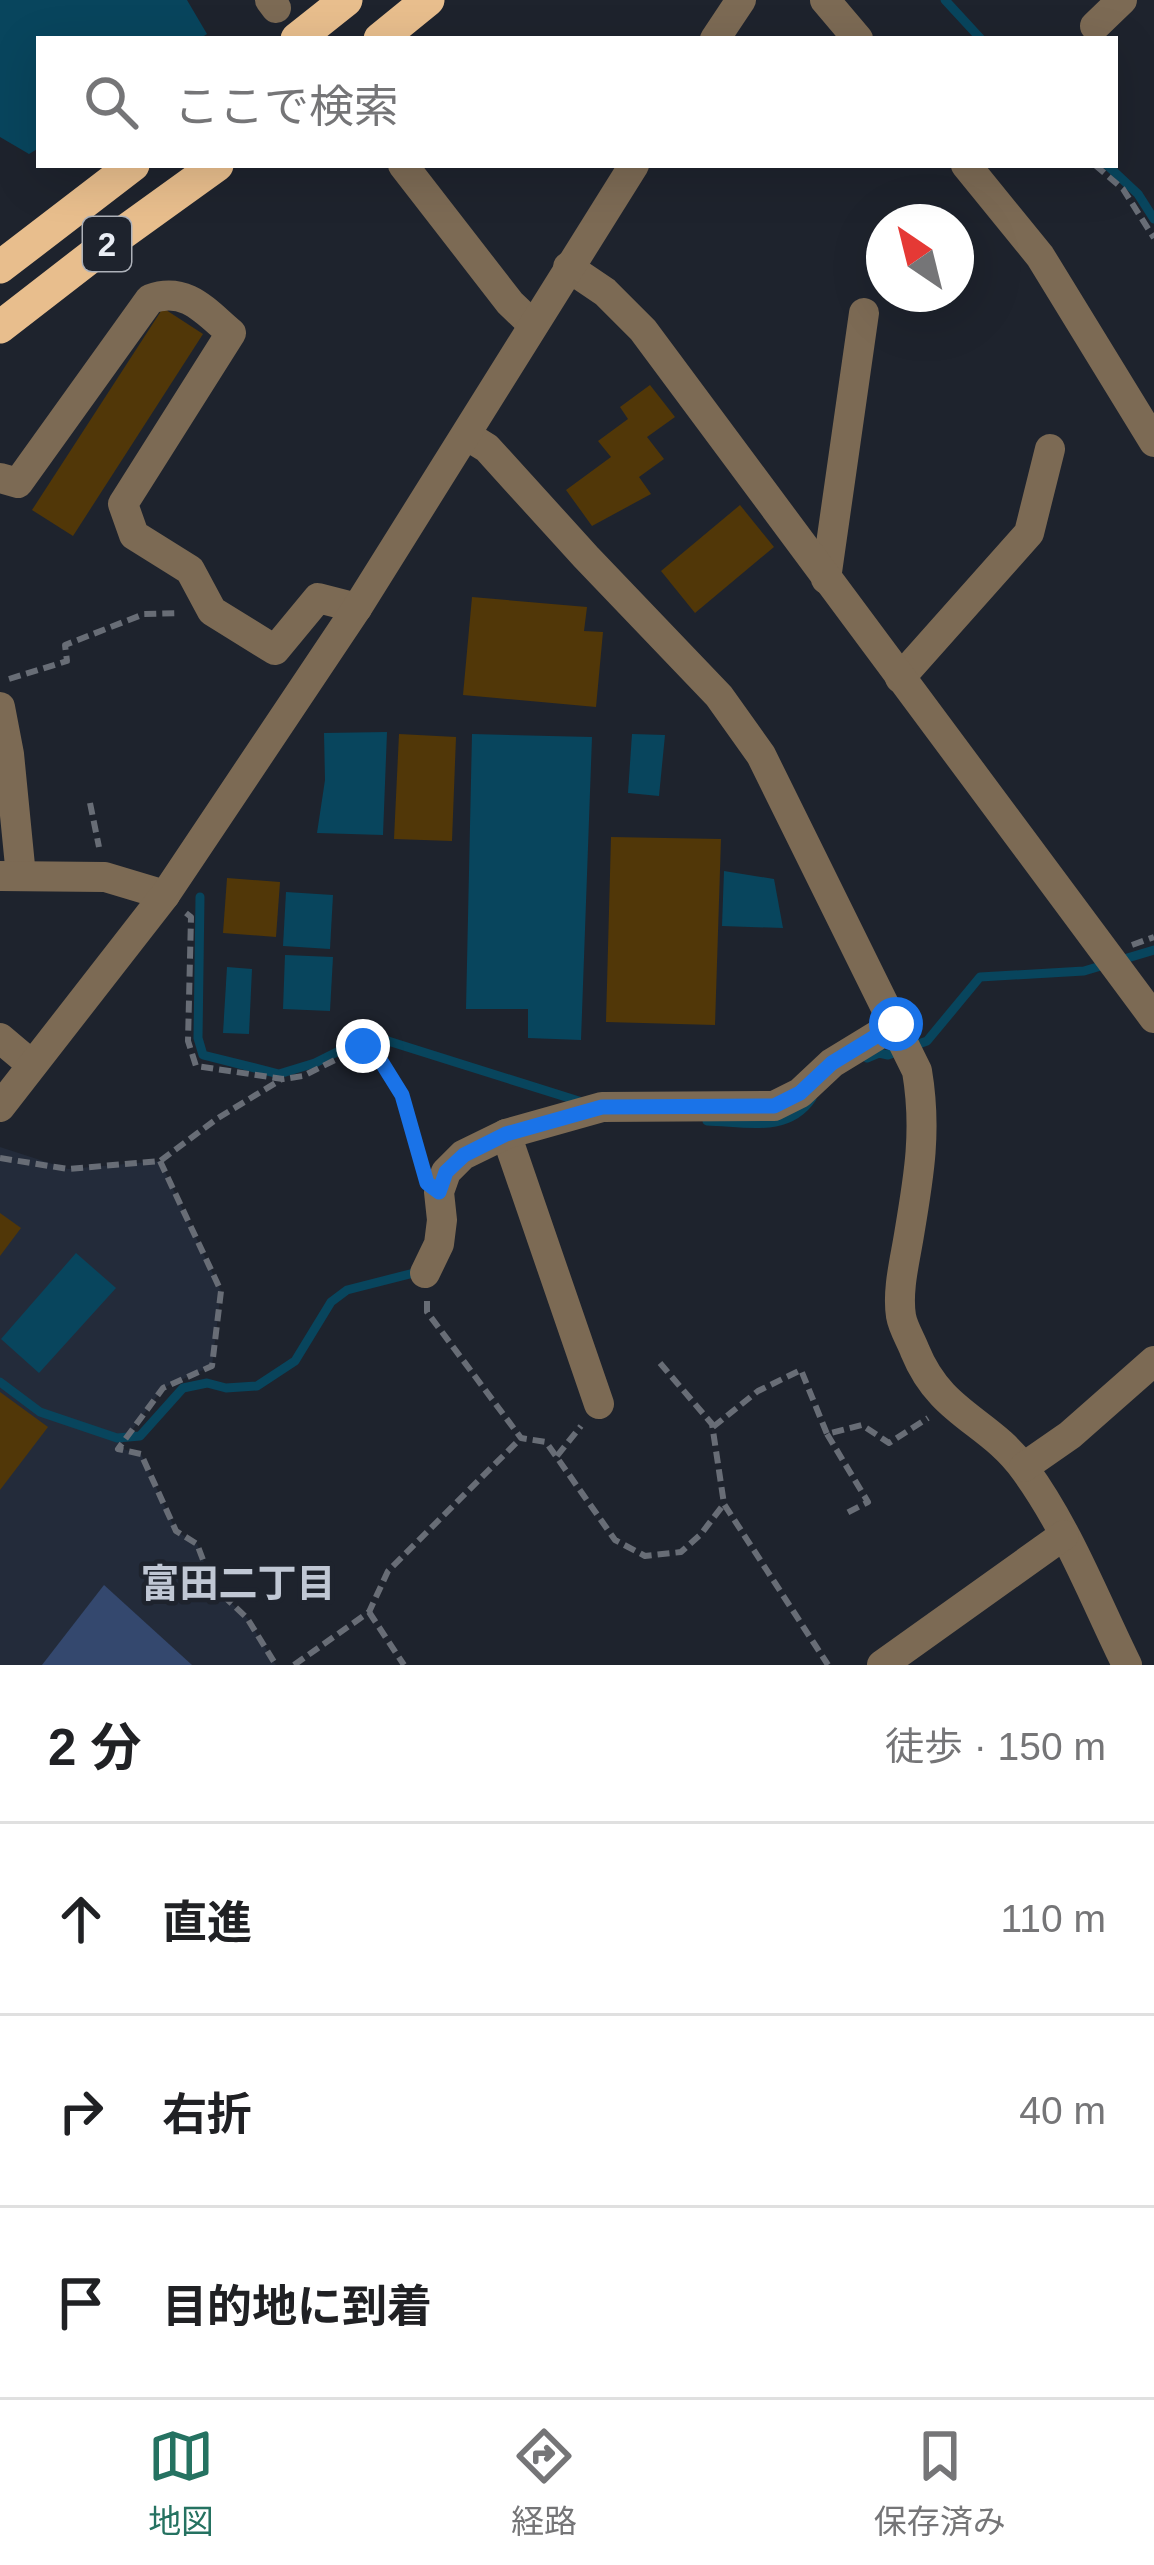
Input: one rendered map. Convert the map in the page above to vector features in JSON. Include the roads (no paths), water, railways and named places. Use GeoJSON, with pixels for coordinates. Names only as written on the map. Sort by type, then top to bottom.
{"type":"FeatureCollection","features":[{"type":"Feature","properties":{"kind":"highway"},"geometry":{"type":"LineString","coordinates":[[300,36],[346,0]]}},
{"type":"Feature","properties":{"kind":"highway"},"geometry":{"type":"LineString","coordinates":[[384,36],[428,0]]}},
{"type":"Feature","properties":{"kind":"highway","name":"2"},"geometry":{"type":"LineString","coordinates":[[0,267],[129,168]]}},
{"type":"Feature","properties":{"kind":"highway","name":"2"},"geometry":{"type":"LineString","coordinates":[[0,327],[213,168]]}},
{"type":"Feature","properties":{"kind":"street"},"geometry":{"type":"LineString","coordinates":[[717,36],[740,0]]}},
{"type":"Feature","properties":{"kind":"street"},"geometry":{"type":"LineString","coordinates":[[825,0],[855,36]]}},
{"type":"Feature","properties":{"kind":"street"},"geometry":{"type":"LineString","coordinates":[[1095,26],[1122,0]]}},
{"type":"Feature","properties":{"kind":"street"},"geometry":{"type":"LineString","coordinates":[[405,168],[510,303],[532,324]]}},
{"type":"Feature","properties":{"kind":"street"},"geometry":{"type":"LineString","coordinates":[[1,1102],[165,895],[357,608],[632,168]]}},
{"type":"Feature","properties":{"kind":"street"},"geometry":{"type":"LineString","coordinates":[[968,168],[1040,256],[1154,442]]}},
{"type":"Feature","properties":{"kind":"street"},"geometry":{"type":"LineString","coordinates":[[568,267],[605,292],[643,330],[1154,1018]]}},
{"type":"Feature","properties":{"kind":"street"},"geometry":{"type":"LineString","coordinates":[[0,478],[18,483],[150,299],[167,293],[195,302],[231,333],[123,504],[134,535],[190,569],[212,611],[275,650],[319,598],[357,608]]}},
{"type":"Feature","properties":{"kind":"street"},"geometry":{"type":"LineString","coordinates":[[826,579],[864,313]]}},
{"type":"Feature","properties":{"kind":"street"},"geometry":{"type":"LineString","coordinates":[[466,435],[487,448],[719,696],[761,755],[917,1071],[924,1111],[901,1287],[902,1318],[933,1387],[1024,1468],[1064,1534],[1127,1665]]}},
{"type":"Feature","properties":{"kind":"street"},"geometry":{"type":"LineString","coordinates":[[900,678],[1029,533],[1050,449]]}},
{"type":"Feature","properties":{"kind":"street"},"geometry":{"type":"LineString","coordinates":[[0,706],[9,754],[11,876],[105,877],[165,895]]}},
{"type":"Feature","properties":{"kind":"street"},"geometry":{"type":"LineString","coordinates":[[425,1274],[439,1244],[439,1192],[446,1172],[464,1155],[506,1134],[602,1107],[774,1106],[800,1093],[832,1063],[896,1024]]}},
{"type":"Feature","properties":{"kind":"street"},"geometry":{"type":"LineString","coordinates":[[0,1038],[32,1065]]}},
{"type":"Feature","properties":{"kind":"street"},"geometry":{"type":"LineString","coordinates":[[506,1134],[599,1403]]}},
{"type":"Feature","properties":{"kind":"street"},"geometry":{"type":"LineString","coordinates":[[1024,1468],[1070,1436],[1154,1361]]}},
{"type":"Feature","properties":{"kind":"street"},"geometry":{"type":"LineString","coordinates":[[882,1665],[1064,1534]]}},
{"type":"Feature","properties":{"kind":"waterway"},"geometry":{"type":"LineString","coordinates":[[945,0],[978,36]]}},
{"type":"Feature","properties":{"kind":"waterway"},"geometry":{"type":"LineString","coordinates":[[1110,168],[1138,194],[1154,219]]}},
{"type":"Feature","properties":{"kind":"waterway"},"geometry":{"type":"LineString","coordinates":[[200,897],[198,1038],[203,1055],[279,1074],[353,1044],[388,1041],[582,1102]]}},
{"type":"Feature","properties":{"kind":"waterway"},"geometry":{"type":"LineString","coordinates":[[867,1058],[927,1041],[980,977],[1084,971],[1154,950]]}},
{"type":"Feature","properties":{"kind":"waterway"},"geometry":{"type":"LineString","coordinates":[[707,1121],[779,1121],[812,1098]]}},
{"type":"Feature","properties":{"kind":"waterway"},"geometry":{"type":"LineString","coordinates":[[0,1382],[40,1412],[117,1438],[140,1436],[183,1388],[207,1383],[226,1388],[257,1386],[295,1361],[331,1302],[347,1290],[414,1273]]}},
{"type":"Feature","properties":{"kind":"district","name":"富田二丁目"},"geometry":{"type":"Point","coordinates":[238,1583]}}]}
